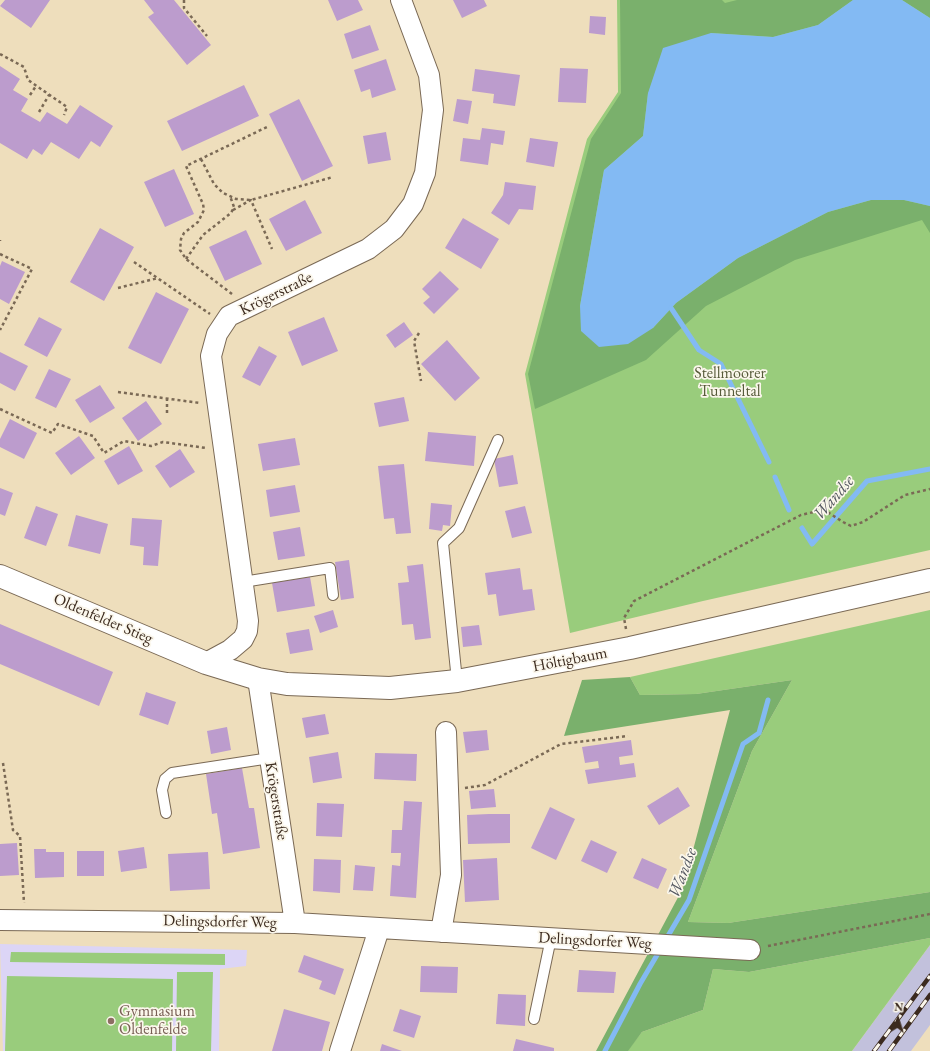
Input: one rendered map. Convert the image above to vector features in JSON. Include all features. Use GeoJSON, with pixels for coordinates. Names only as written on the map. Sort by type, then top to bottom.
{"type":"FeatureCollection","features":[{"type":"Feature","properties":{"kind":"main road","name":"Oldenfelder Stieg"},"geometry":{"type":"LineString","coordinates":[[0,576],[206,663]]}},
{"type":"Feature","properties":{"kind":"main road","name":"Höltigbaum"},"geometry":{"type":"LineString","coordinates":[[206,663],[258,679],[287,684],[390,688],[457,681],[630,648],[930,580]]}},
{"type":"Feature","properties":{"kind":"street","name":"Krögerstraße"},"geometry":{"type":"LineString","coordinates":[[206,663],[230,650],[245,636],[248,621],[211,356],[217,334],[228,316],[368,249],[394,229],[413,204],[425,173],[433,110],[429,75],[401,0]]}},
{"type":"Feature","properties":{"kind":"street","name":"Krögerstraße"},"geometry":{"type":"LineString","coordinates":[[258,679],[295,923]]}},
{"type":"Feature","properties":{"kind":"street"},"geometry":{"type":"LineString","coordinates":[[441,932],[452,875],[446,732]]}},
{"type":"Feature","properties":{"kind":"street","name":"Delingsdorfer Weg"},"geometry":{"type":"LineString","coordinates":[[0,920],[295,923],[750,950]]}},
{"type":"Feature","properties":{"kind":"street"},"geometry":{"type":"LineString","coordinates":[[340,1051],[379,929]]}},
{"type":"Feature","properties":{"kind":"lane"},"geometry":{"type":"LineString","coordinates":[[457,681],[443,543],[459,528],[498,440]]}},
{"type":"Feature","properties":{"kind":"lane"},"geometry":{"type":"LineString","coordinates":[[243,582],[330,568],[333,595]]}},
{"type":"Feature","properties":{"kind":"lane"},"geometry":{"type":"LineString","coordinates":[[166,813],[162,790],[165,778],[172,773],[270,758]]}},
{"type":"Feature","properties":{"kind":"lane"},"geometry":{"type":"LineString","coordinates":[[534,1019],[551,938]]}},
{"type":"Feature","properties":{"kind":"path"},"geometry":{"type":"LineString","coordinates":[[184,0],[184,8],[207,36]]}},
{"type":"Feature","properties":{"kind":"path"},"geometry":{"type":"LineString","coordinates":[[0,54],[24,66],[28,80],[66,107],[64,115]]}},
{"type":"Feature","properties":{"kind":"path"},"geometry":{"type":"LineString","coordinates":[[30,94],[36,86]]}},
{"type":"Feature","properties":{"kind":"path"},"geometry":{"type":"LineString","coordinates":[[38,112],[49,95]]}},
{"type":"Feature","properties":{"kind":"path"},"geometry":{"type":"LineString","coordinates":[[248,307],[186,259],[180,250],[181,239],[184,233],[198,222],[204,210],[203,204],[186,166],[267,127]]}},
{"type":"Feature","properties":{"kind":"path"},"geometry":{"type":"LineString","coordinates":[[201,159],[214,184],[223,193],[236,199],[251,200]]}},
{"type":"Feature","properties":{"kind":"path"},"geometry":{"type":"LineString","coordinates":[[186,259],[203,235],[232,210],[251,200],[333,177]]}},
{"type":"Feature","properties":{"kind":"path"},"geometry":{"type":"LineString","coordinates":[[230,196],[234,207],[232,210]]}},
{"type":"Feature","properties":{"kind":"path"},"geometry":{"type":"LineString","coordinates":[[251,200],[272,249]]}},
{"type":"Feature","properties":{"kind":"path"},"geometry":{"type":"LineString","coordinates":[[0,254],[32,269],[0,330]]}},
{"type":"Feature","properties":{"kind":"path"},"geometry":{"type":"LineString","coordinates":[[134,262],[224,324]]}},
{"type":"Feature","properties":{"kind":"path"},"geometry":{"type":"LineString","coordinates":[[118,288],[158,278]]}},
{"type":"Feature","properties":{"kind":"path"},"geometry":{"type":"LineString","coordinates":[[419,333],[414,340],[421,381]]}},
{"type":"Feature","properties":{"kind":"path"},"geometry":{"type":"LineString","coordinates":[[118,392],[218,405]]}},
{"type":"Feature","properties":{"kind":"path"},"geometry":{"type":"LineString","coordinates":[[167,398],[167,413]]}},
{"type":"Feature","properties":{"kind":"path"},"geometry":{"type":"LineString","coordinates":[[0,409],[52,434],[58,424],[94,436],[104,453],[124,441],[151,446],[163,442],[225,450]]}},
{"type":"Feature","properties":{"kind":"path"},"geometry":{"type":"LineString","coordinates":[[630,648],[624,618],[634,601],[801,515],[818,511],[829,513],[851,526],[863,522],[905,495],[930,489]]}},
{"type":"Feature","properties":{"kind":"path"},"geometry":{"type":"LineString","coordinates":[[448,790],[485,785],[561,744],[628,736]]}},
{"type":"Feature","properties":{"kind":"path"},"geometry":{"type":"LineString","coordinates":[[3,763],[13,830],[20,836],[26,920]]}},
{"type":"Feature","properties":{"kind":"path"},"geometry":{"type":"LineString","coordinates":[[750,950],[930,914]]}},
{"type":"Feature","properties":{"kind":"shaded area","name":"Gymnasium Oldenfelde"},"geometry":{"type":"Polygon","coordinates":[[[0,944],[247,950],[246,966],[220,969],[219,1051],[3,1051],[0,944]]]}},
{"type":"Feature","properties":{"kind":"shaded area"},"geometry":{"type":"Polygon","coordinates":[[[930,945],[930,1025],[911,1051],[852,1051],[930,945]]]}},
{"type":"Feature","properties":{"kind":"green space","name":"Stellmoorer Tunneltal"},"geometry":{"type":"Polygon","coordinates":[[[617,0],[930,0],[930,550],[703,601],[570,633],[525,374],[587,139],[618,92],[617,0]]]}},
{"type":"Feature","properties":{"kind":"green space"},"geometry":{"type":"Polygon","coordinates":[[[620,0],[722,0],[725,3],[737,0],[853,0],[818,25],[773,37],[711,33],[648,93],[643,136],[604,170],[580,306],[653,328],[676,303],[738,258],[828,212],[871,200],[904,200],[930,206],[930,233],[922,220],[795,260],[706,306],[646,360],[535,409],[528,374],[591,139],[621,93],[620,0]]]}},
{"type":"Feature","properties":{"kind":"green space"},"geometry":{"type":"Polygon","coordinates":[[[902,0],[930,0],[930,18],[902,0]]]}},
{"type":"Feature","properties":{"kind":"green space"},"geometry":{"type":"Polygon","coordinates":[[[930,610],[930,892],[728,923],[688,922],[752,751],[792,680],[696,694],[640,695],[630,677],[930,610]]]}},
{"type":"Feature","properties":{"kind":"green space"},"geometry":{"type":"Polygon","coordinates":[[[630,677],[640,695],[696,694],[792,680],[752,751],[688,922],[728,923],[930,892],[930,938],[749,972],[713,969],[703,1010],[642,1032],[628,1051],[596,1051],[683,888],[730,710],[564,736],[582,680],[630,677]]]}},
{"type":"Feature","properties":{"kind":"green space"},"geometry":{"type":"Polygon","coordinates":[[[930,938],[930,945],[852,1051],[627,1051],[642,1032],[703,1010],[713,969],[749,972],[930,938]]]}},
{"type":"Feature","properties":{"kind":"green space"},"geometry":{"type":"Polygon","coordinates":[[[11,952],[225,954],[225,965],[10,962],[11,952]]]}},
{"type":"Feature","properties":{"kind":"green space"},"geometry":{"type":"Polygon","coordinates":[[[177,972],[213,972],[211,1051],[176,1051],[177,972]]]}},
{"type":"Feature","properties":{"kind":"green space"},"geometry":{"type":"Polygon","coordinates":[[[7,976],[173,979],[172,1051],[5,1051],[7,976]]]}},
{"type":"Feature","properties":{"kind":"water"},"geometry":{"type":"Polygon","coordinates":[[[853,0],[902,0],[930,18],[930,206],[904,200],[871,200],[828,212],[738,258],[676,303],[653,328],[628,344],[599,347],[581,331],[580,306],[604,170],[643,136],[648,93],[663,48],[711,33],[773,37],[818,25],[853,0]]]}},
{"type":"Feature","properties":{"kind":"building"},"geometry":{"type":"Polygon","coordinates":[[[5,0],[50,0],[31,28],[0,6],[5,0]]]}},
{"type":"Feature","properties":{"kind":"building"},"geometry":{"type":"Polygon","coordinates":[[[144,0],[174,0],[211,45],[187,65],[148,17],[154,13],[144,0]]]}},
{"type":"Feature","properties":{"kind":"building"},"geometry":{"type":"Polygon","coordinates":[[[328,0],[358,0],[363,10],[337,21],[328,0]]]}},
{"type":"Feature","properties":{"kind":"building"},"geometry":{"type":"Polygon","coordinates":[[[453,0],[484,0],[487,6],[462,18],[453,0]]]}},
{"type":"Feature","properties":{"kind":"building"},"geometry":{"type":"Polygon","coordinates":[[[590,16],[606,17],[605,35],[589,33],[590,16]]]}},
{"type":"Feature","properties":{"kind":"building"},"geometry":{"type":"Polygon","coordinates":[[[370,25],[379,50],[352,59],[344,34],[370,25]]]}},
{"type":"Feature","properties":{"kind":"building"},"geometry":{"type":"Polygon","coordinates":[[[386,59],[396,90],[372,98],[370,89],[361,92],[354,70],[386,59]]]}},
{"type":"Feature","properties":{"kind":"building"},"geometry":{"type":"Polygon","coordinates":[[[0,66],[20,79],[13,90],[28,99],[21,111],[40,122],[47,112],[67,124],[80,105],[113,126],[100,147],[91,141],[79,159],[51,142],[42,155],[33,149],[27,159],[0,143],[0,66]]]}},
{"type":"Feature","properties":{"kind":"building"},"geometry":{"type":"Polygon","coordinates":[[[560,68],[588,69],[586,103],[558,102],[560,68]]]}},
{"type":"Feature","properties":{"kind":"building"},"geometry":{"type":"Polygon","coordinates":[[[475,69],[520,75],[515,106],[493,103],[494,94],[472,91],[475,69]]]}},
{"type":"Feature","properties":{"kind":"building"},"geometry":{"type":"Polygon","coordinates":[[[244,85],[259,116],[182,151],[167,121],[244,85]]]}},
{"type":"Feature","properties":{"kind":"building"},"geometry":{"type":"Polygon","coordinates":[[[299,99],[333,166],[302,181],[269,114],[299,99]]]}},
{"type":"Feature","properties":{"kind":"building"},"geometry":{"type":"Polygon","coordinates":[[[457,99],[472,101],[468,124],[453,121],[457,99]]]}},
{"type":"Feature","properties":{"kind":"building"},"geometry":{"type":"Polygon","coordinates":[[[482,128],[505,131],[503,145],[491,143],[488,165],[460,161],[463,138],[480,140],[482,128]]]}},
{"type":"Feature","properties":{"kind":"building"},"geometry":{"type":"Polygon","coordinates":[[[386,132],[391,160],[368,164],[363,136],[386,132]]]}},
{"type":"Feature","properties":{"kind":"building"},"geometry":{"type":"Polygon","coordinates":[[[530,138],[558,142],[554,167],[526,162],[530,138]]]}},
{"type":"Feature","properties":{"kind":"building"},"geometry":{"type":"Polygon","coordinates":[[[174,169],[194,214],[165,227],[144,182],[174,169]]]}},
{"type":"Feature","properties":{"kind":"building"},"geometry":{"type":"Polygon","coordinates":[[[505,182],[536,186],[533,210],[519,209],[509,225],[491,213],[503,195],[505,182]]]}},
{"type":"Feature","properties":{"kind":"building"},"geometry":{"type":"Polygon","coordinates":[[[305,200],[322,233],[286,251],[269,219],[305,200]]]}},
{"type":"Feature","properties":{"kind":"building"},"geometry":{"type":"Polygon","coordinates":[[[463,218],[499,239],[481,269],[445,248],[463,218]]]}},
{"type":"Feature","properties":{"kind":"building"},"geometry":{"type":"Polygon","coordinates":[[[100,228],[134,247],[104,301],[70,282],[100,228]]]}},
{"type":"Feature","properties":{"kind":"building"},"geometry":{"type":"Polygon","coordinates":[[[246,230],[262,264],[225,281],[209,247],[246,230]]]}},
{"type":"Feature","properties":{"kind":"building"},"geometry":{"type":"Polygon","coordinates":[[[2,261],[25,272],[9,304],[0,299],[0,266],[2,261]]]}},
{"type":"Feature","properties":{"kind":"building"},"geometry":{"type":"Polygon","coordinates":[[[440,271],[459,289],[434,314],[423,303],[430,297],[422,289],[440,271]]]}},
{"type":"Feature","properties":{"kind":"building"},"geometry":{"type":"Polygon","coordinates":[[[156,292],[189,309],[161,364],[128,348],[156,292]]]}},
{"type":"Feature","properties":{"kind":"building"},"geometry":{"type":"Polygon","coordinates":[[[39,317],[62,329],[47,357],[24,345],[39,317]]]}},
{"type":"Feature","properties":{"kind":"building"},"geometry":{"type":"Polygon","coordinates":[[[324,317],[338,351],[302,366],[288,332],[324,317]]]}},
{"type":"Feature","properties":{"kind":"building"},"geometry":{"type":"Polygon","coordinates":[[[404,322],[413,335],[395,348],[386,335],[404,322]]]}},
{"type":"Feature","properties":{"kind":"building"},"geometry":{"type":"Polygon","coordinates":[[[447,340],[480,378],[455,401],[421,364],[447,340]]]}},
{"type":"Feature","properties":{"kind":"building"},"geometry":{"type":"Polygon","coordinates":[[[259,346],[277,356],[260,386],[242,377],[259,346]]]}},
{"type":"Feature","properties":{"kind":"building"},"geometry":{"type":"Polygon","coordinates":[[[0,352],[28,366],[15,391],[0,383],[0,352]]]}},
{"type":"Feature","properties":{"kind":"building"},"geometry":{"type":"Polygon","coordinates":[[[49,369],[71,379],[56,408],[35,398],[49,369]]]}},
{"type":"Feature","properties":{"kind":"building"},"geometry":{"type":"Polygon","coordinates":[[[100,385],[115,408],[90,423],[75,400],[100,385]]]}},
{"type":"Feature","properties":{"kind":"building"},"geometry":{"type":"Polygon","coordinates":[[[404,397],[409,421],[379,427],[374,403],[404,397]]]}},
{"type":"Feature","properties":{"kind":"building"},"geometry":{"type":"Polygon","coordinates":[[[146,401],[162,424],[138,441],[122,418],[146,401]]]}},
{"type":"Feature","properties":{"kind":"building"},"geometry":{"type":"Polygon","coordinates":[[[10,419],[37,433],[24,459],[0,447],[0,439],[10,419]]]}},
{"type":"Feature","properties":{"kind":"building"},"geometry":{"type":"Polygon","coordinates":[[[428,432],[476,436],[474,466],[425,461],[428,432]]]}},
{"type":"Feature","properties":{"kind":"building"},"geometry":{"type":"Polygon","coordinates":[[[79,436],[95,458],[71,475],[55,453],[79,436]]]}},
{"type":"Feature","properties":{"kind":"building"},"geometry":{"type":"Polygon","coordinates":[[[295,438],[300,465],[263,471],[258,444],[295,438]]]}},
{"type":"Feature","properties":{"kind":"building"},"geometry":{"type":"Polygon","coordinates":[[[129,446],[143,471],[118,485],[104,461],[129,446]]]}},
{"type":"Feature","properties":{"kind":"building"},"geometry":{"type":"Polygon","coordinates":[[[180,449],[195,472],[170,488],[155,466],[180,449]]]}},
{"type":"Feature","properties":{"kind":"building"},"geometry":{"type":"Polygon","coordinates":[[[513,455],[518,484],[499,487],[494,459],[513,455]]]}},
{"type":"Feature","properties":{"kind":"building"},"geometry":{"type":"Polygon","coordinates":[[[404,464],[411,533],[396,534],[394,518],[384,519],[378,466],[404,464]]]}},
{"type":"Feature","properties":{"kind":"building"},"geometry":{"type":"Polygon","coordinates":[[[295,485],[300,512],[270,517],[266,490],[295,485]]]}},
{"type":"Feature","properties":{"kind":"building"},"geometry":{"type":"Polygon","coordinates":[[[0,488],[13,493],[5,516],[0,514],[0,488]]]}},
{"type":"Feature","properties":{"kind":"building"},"geometry":{"type":"Polygon","coordinates":[[[431,503],[452,505],[450,526],[443,525],[442,531],[429,529],[431,503]]]}},
{"type":"Feature","properties":{"kind":"building"},"geometry":{"type":"Polygon","coordinates":[[[36,506],[58,514],[46,546],[24,538],[36,506]]]}},
{"type":"Feature","properties":{"kind":"building"},"geometry":{"type":"Polygon","coordinates":[[[525,506],[532,533],[512,538],[505,511],[525,506]]]}},
{"type":"Feature","properties":{"kind":"building"},"geometry":{"type":"Polygon","coordinates":[[[76,515],[108,524],[100,554],[68,546],[76,515]]]}},
{"type":"Feature","properties":{"kind":"building"},"geometry":{"type":"Polygon","coordinates":[[[132,518],[162,520],[158,566],[143,565],[144,547],[130,545],[132,518]]]}},
{"type":"Feature","properties":{"kind":"building"},"geometry":{"type":"Polygon","coordinates":[[[300,527],[305,556],[278,560],[273,532],[300,527]]]}},
{"type":"Feature","properties":{"kind":"building"},"geometry":{"type":"Polygon","coordinates":[[[349,560],[354,598],[341,600],[335,562],[349,560]]]}},
{"type":"Feature","properties":{"kind":"building"},"geometry":{"type":"Polygon","coordinates":[[[423,564],[431,638],[415,640],[413,624],[402,625],[398,583],[409,582],[407,566],[423,564]]]}},
{"type":"Feature","properties":{"kind":"building"},"geometry":{"type":"Polygon","coordinates":[[[520,568],[523,590],[532,589],[535,610],[499,616],[496,594],[488,595],[485,573],[520,568]]]}},
{"type":"Feature","properties":{"kind":"building"},"geometry":{"type":"Polygon","coordinates":[[[310,577],[315,606],[277,612],[272,583],[310,577]]]}},
{"type":"Feature","properties":{"kind":"building"},"geometry":{"type":"Polygon","coordinates":[[[333,610],[338,627],[320,633],[314,616],[333,610]]]}},
{"type":"Feature","properties":{"kind":"building"},"geometry":{"type":"Polygon","coordinates":[[[0,624],[113,672],[99,706],[0,664],[0,624]]]}},
{"type":"Feature","properties":{"kind":"building"},"geometry":{"type":"Polygon","coordinates":[[[479,625],[482,645],[463,647],[461,627],[479,625]]]}},
{"type":"Feature","properties":{"kind":"building"},"geometry":{"type":"Polygon","coordinates":[[[309,629],[313,650],[290,654],[286,633],[309,629]]]}},
{"type":"Feature","properties":{"kind":"building"},"geometry":{"type":"Polygon","coordinates":[[[146,692],[176,702],[168,725],[139,715],[146,692]]]}},
{"type":"Feature","properties":{"kind":"building"},"geometry":{"type":"Polygon","coordinates":[[[325,714],[329,734],[306,738],[302,718],[325,714]]]}},
{"type":"Feature","properties":{"kind":"building"},"geometry":{"type":"Polygon","coordinates":[[[227,727],[231,750],[211,754],[207,731],[227,727]]]}},
{"type":"Feature","properties":{"kind":"building"},"geometry":{"type":"Polygon","coordinates":[[[487,730],[489,750],[466,753],[463,732],[487,730]]]}},
{"type":"Feature","properties":{"kind":"building"},"geometry":{"type":"Polygon","coordinates":[[[631,740],[633,755],[619,757],[620,765],[634,763],[636,777],[588,784],[585,770],[599,768],[598,761],[585,763],[582,747],[631,740]]]}},
{"type":"Feature","properties":{"kind":"building"},"geometry":{"type":"Polygon","coordinates":[[[338,752],[342,778],[313,783],[309,757],[338,752]]]}},
{"type":"Feature","properties":{"kind":"building"},"geometry":{"type":"Polygon","coordinates":[[[375,753],[417,754],[416,781],[374,779],[375,753]]]}},
{"type":"Feature","properties":{"kind":"building"},"geometry":{"type":"Polygon","coordinates":[[[242,768],[249,808],[254,808],[260,848],[223,854],[217,813],[212,814],[206,774],[242,768]]]}},
{"type":"Feature","properties":{"kind":"building"},"geometry":{"type":"Polygon","coordinates":[[[678,787],[690,806],[659,825],[647,806],[678,787]]]}},
{"type":"Feature","properties":{"kind":"building"},"geometry":{"type":"Polygon","coordinates":[[[494,789],[496,807],[471,809],[469,791],[494,789]]]}},
{"type":"Feature","properties":{"kind":"building"},"geometry":{"type":"Polygon","coordinates":[[[404,801],[422,802],[416,898],[390,896],[392,865],[400,866],[401,853],[391,853],[392,830],[402,830],[404,801]]]}},
{"type":"Feature","properties":{"kind":"building"},"geometry":{"type":"Polygon","coordinates":[[[317,803],[344,804],[342,837],[316,836],[317,803]]]}},
{"type":"Feature","properties":{"kind":"building"},"geometry":{"type":"Polygon","coordinates":[[[550,807],[575,819],[556,860],[531,848],[550,807]]]}},
{"type":"Feature","properties":{"kind":"building"},"geometry":{"type":"Polygon","coordinates":[[[510,814],[510,843],[468,844],[467,815],[510,814]]]}},
{"type":"Feature","properties":{"kind":"building"},"geometry":{"type":"Polygon","coordinates":[[[591,840],[617,852],[607,873],[581,861],[591,840]]]}},
{"type":"Feature","properties":{"kind":"building"},"geometry":{"type":"Polygon","coordinates":[[[17,843],[19,875],[0,876],[0,844],[17,843]]]}},
{"type":"Feature","properties":{"kind":"building"},"geometry":{"type":"Polygon","coordinates":[[[144,847],[147,868],[121,872],[118,851],[144,847]]]}},
{"type":"Feature","properties":{"kind":"building"},"geometry":{"type":"Polygon","coordinates":[[[34,849],[46,849],[46,852],[64,852],[64,877],[35,878],[34,849]]]}},
{"type":"Feature","properties":{"kind":"building"},"geometry":{"type":"Polygon","coordinates":[[[77,851],[104,851],[104,876],[77,876],[77,851]]]}},
{"type":"Feature","properties":{"kind":"building"},"geometry":{"type":"Polygon","coordinates":[[[208,852],[210,889],[170,891],[168,854],[208,852]]]}},
{"type":"Feature","properties":{"kind":"building"},"geometry":{"type":"Polygon","coordinates":[[[497,858],[499,900],[465,902],[463,860],[497,858]]]}},
{"type":"Feature","properties":{"kind":"building"},"geometry":{"type":"Polygon","coordinates":[[[642,858],[667,869],[658,889],[633,878],[642,858]]]}},
{"type":"Feature","properties":{"kind":"building"},"geometry":{"type":"Polygon","coordinates":[[[314,859],[341,860],[340,893],[313,891],[314,859]]]}},
{"type":"Feature","properties":{"kind":"building"},"geometry":{"type":"Polygon","coordinates":[[[355,865],[375,867],[373,891],[353,890],[355,865]]]}},
{"type":"Feature","properties":{"kind":"building"},"geometry":{"type":"Polygon","coordinates":[[[304,955],[344,969],[335,995],[319,989],[322,981],[298,972],[304,955]]]}},
{"type":"Feature","properties":{"kind":"building"},"geometry":{"type":"Polygon","coordinates":[[[421,966],[458,967],[457,993],[420,992],[421,966]]]}},
{"type":"Feature","properties":{"kind":"building"},"geometry":{"type":"Polygon","coordinates":[[[579,970],[616,972],[614,993],[577,992],[579,970]]]}},
{"type":"Feature","properties":{"kind":"building"},"geometry":{"type":"Polygon","coordinates":[[[498,994],[526,995],[525,1026],[496,1024],[498,994]]]}},
{"type":"Feature","properties":{"kind":"building"},"geometry":{"type":"Polygon","coordinates":[[[284,1009],[330,1022],[322,1051],[272,1051],[284,1009]]]}},
{"type":"Feature","properties":{"kind":"building"},"geometry":{"type":"Polygon","coordinates":[[[400,1009],[421,1016],[414,1038],[393,1031],[400,1009]]]}},
{"type":"Feature","properties":{"kind":"building"},"geometry":{"type":"Polygon","coordinates":[[[516,1039],[554,1048],[554,1051],[513,1051],[516,1039]]]}},
{"type":"Feature","properties":{"kind":"building"},"geometry":{"type":"Polygon","coordinates":[[[382,1044],[402,1051],[380,1051],[382,1044]]]}},
{"type":"Feature","properties":{"kind":"waterway"},"geometry":{"type":"LineString","coordinates":[[671,308],[699,350],[721,364],[769,462]]}},
{"type":"Feature","properties":{"kind":"waterway","name":"Wandse"},"geometry":{"type":"LineString","coordinates":[[802,528],[812,544],[867,481],[930,469]]}},
{"type":"Feature","properties":{"kind":"waterway"},"geometry":{"type":"LineString","coordinates":[[775,477],[789,510]]}},
{"type":"Feature","properties":{"kind":"waterway","name":"Wandse"},"geometry":{"type":"LineString","coordinates":[[665,941],[689,900],[743,744],[759,733],[768,700]]}},
{"type":"Feature","properties":{"kind":"waterway","name":"Wandse"},"geometry":{"type":"LineString","coordinates":[[605,1051],[640,984],[660,950]]}},
{"type":"Feature","properties":{"kind":"railway"},"geometry":{"type":"LineString","coordinates":[[874,1051],[930,976]]}},
{"type":"Feature","properties":{"kind":"railway"},"geometry":{"type":"LineString","coordinates":[[889,1051],[930,995]]}},
{"type":"Feature","properties":{"kind":"place","name":"Gymnasium Oldenfelde"},"geometry":{"type":"Point","coordinates":[111,1021]}}]}
